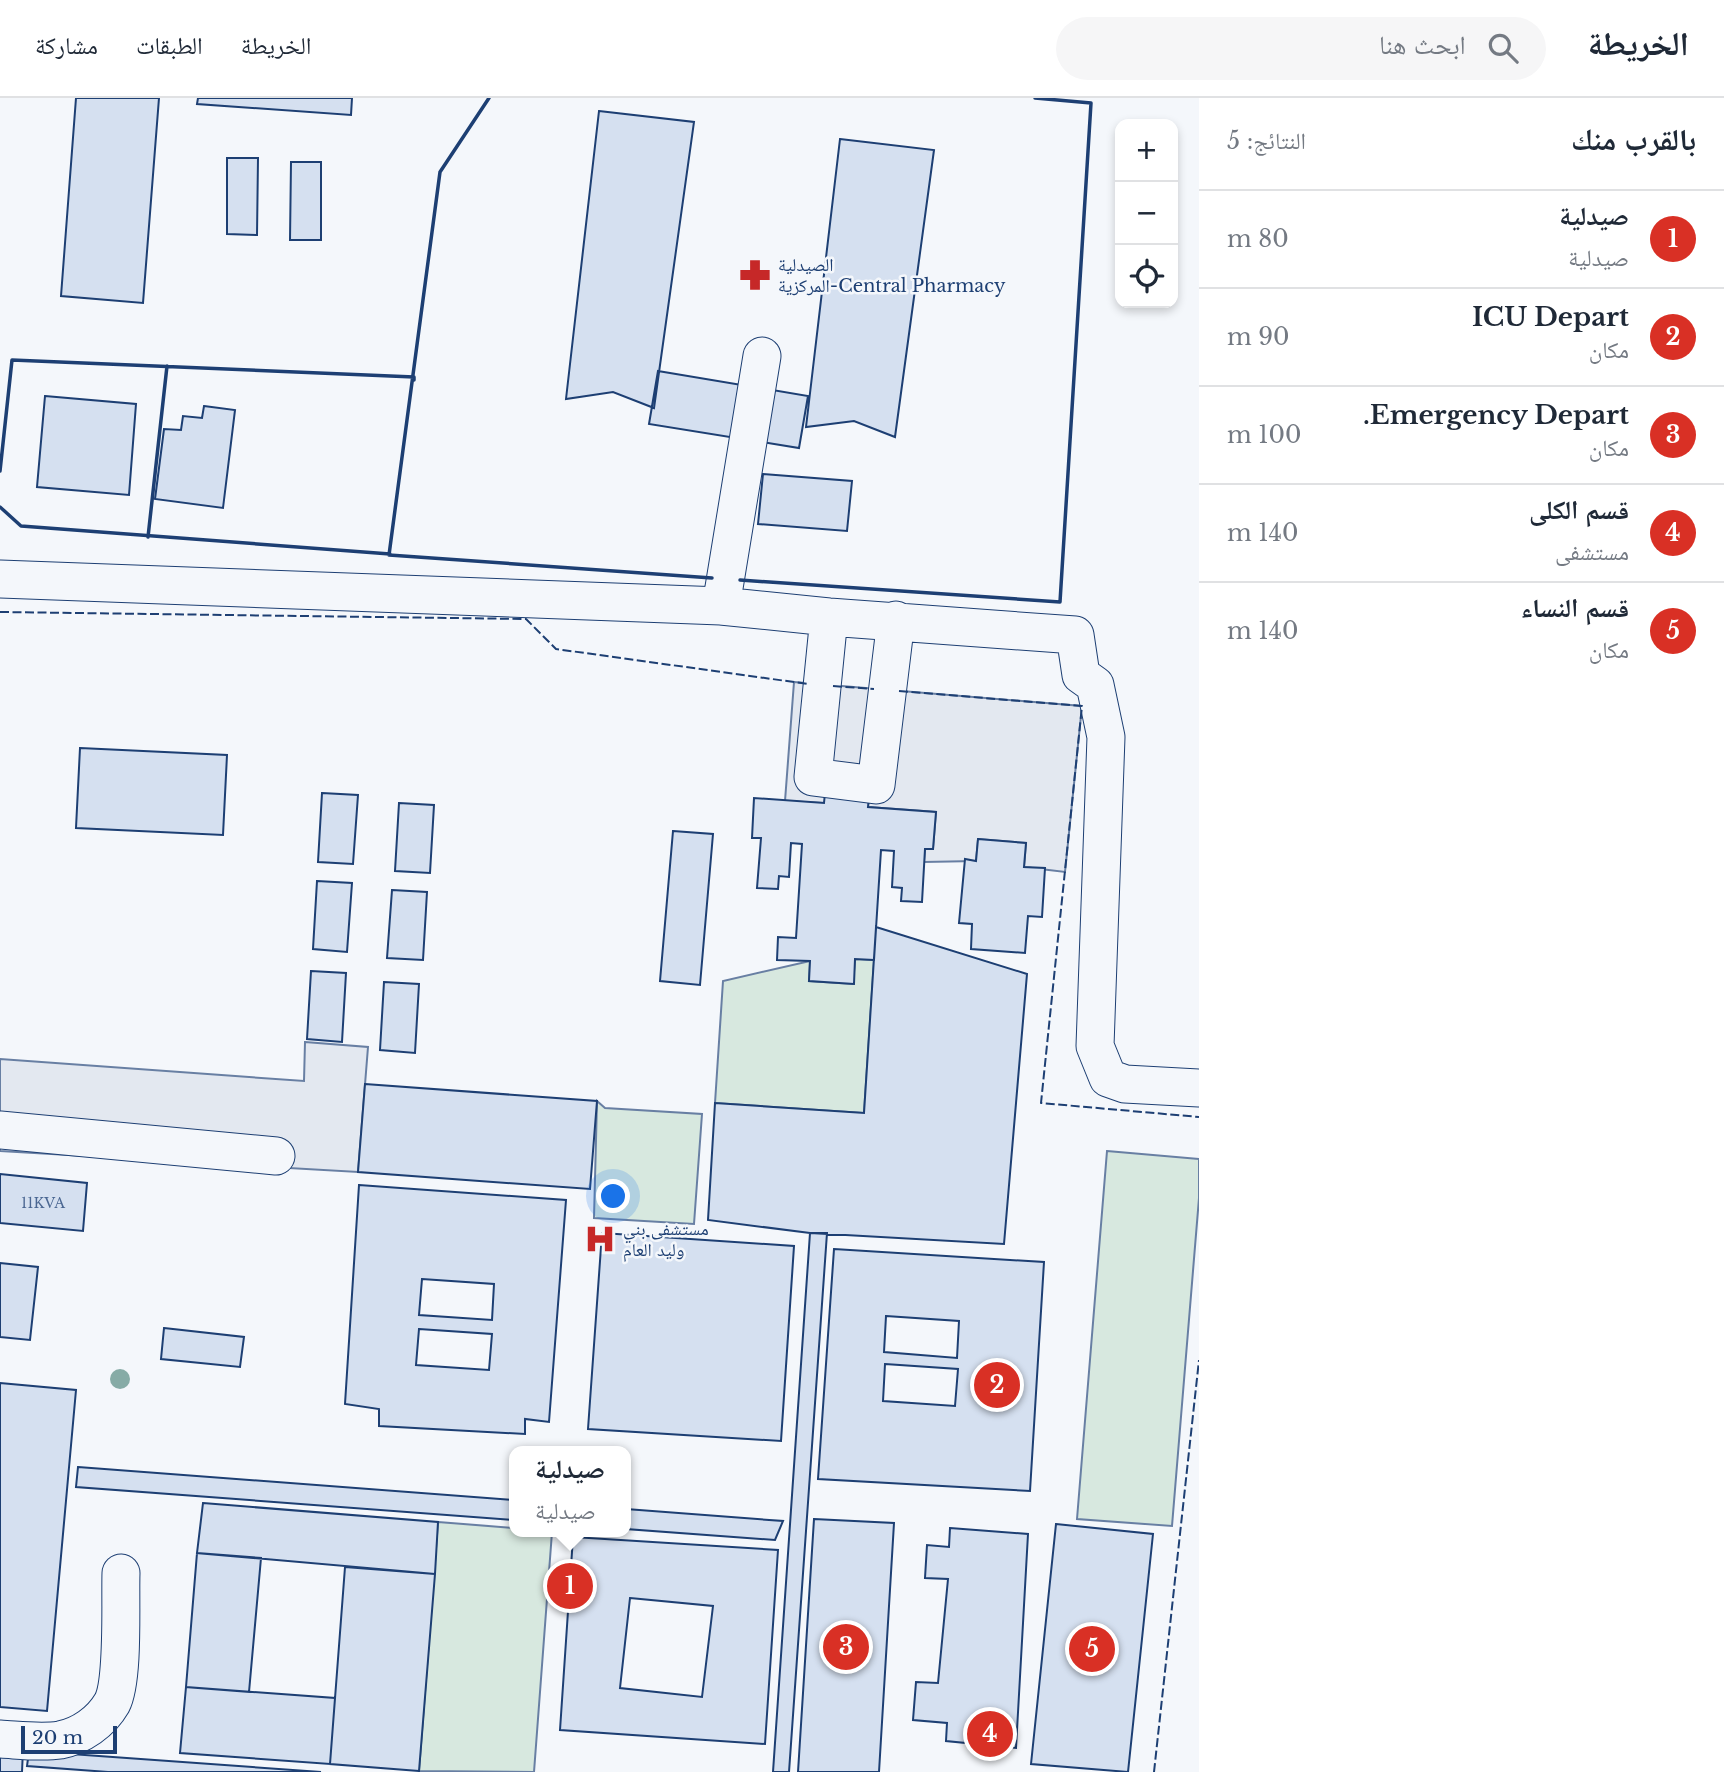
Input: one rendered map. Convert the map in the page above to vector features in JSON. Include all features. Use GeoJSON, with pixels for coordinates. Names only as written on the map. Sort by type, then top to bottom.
{"type":"FeatureCollection","features":[{"type":"Feature","properties":{"kind":"street"},"geometry":{"type":"LineString","coordinates":[[721,606],[762,356]]}},
{"type":"Feature","properties":{"kind":"street"},"geometry":{"type":"LineString","coordinates":[[0,579],[721,606],[829,617],[1075,635],[1082,675],[1095,685],[1106,737],[1095,1046],[1108,1079],[1125,1084],[1199,1088]]}},
{"type":"Feature","properties":{"kind":"street"},"geometry":{"type":"LineString","coordinates":[[829,617],[813,777],[876,785],[896,620]]}},
{"type":"Feature","properties":{"kind":"street"},"geometry":{"type":"LineString","coordinates":[[0,1130],[276,1156]]}},
{"type":"Feature","properties":{"kind":"street"},"geometry":{"type":"LineString","coordinates":[[0,1739],[59,1740],[90,1728],[103,1716],[113,1701],[117,1682],[121,1573]]}},
{"type":"Feature","properties":{"kind":"shaded area"},"geometry":{"type":"Polygon","coordinates":[[[794,682],[1082,706],[1065,872],[1024,867],[1026,843],[978,839],[976,861],[924,862],[925,849],[933,849],[936,812],[868,807],[870,787],[824,803],[785,801],[794,682]]]}},
{"type":"Feature","properties":{"kind":"shaded area"},"geometry":{"type":"Polygon","coordinates":[[[855,959],[874,960],[864,1113],[715,1103],[723,981],[810,961],[809,981],[853,984],[855,959]]]}},
{"type":"Feature","properties":{"kind":"shaded area"},"geometry":{"type":"Polygon","coordinates":[[[305,1042],[368,1047],[358,1172],[0,1151],[0,1059],[304,1081],[305,1042]]]}},
{"type":"Feature","properties":{"kind":"shaded area"},"geometry":{"type":"Polygon","coordinates":[[[597,1101],[605,1108],[702,1114],[694,1224],[594,1218],[597,1101]]]}},
{"type":"Feature","properties":{"kind":"shaded area"},"geometry":{"type":"Polygon","coordinates":[[[1107,1151],[1199,1159],[1199,1198],[1172,1526],[1077,1519],[1107,1151]]]}},
{"type":"Feature","properties":{"kind":"shaded area"},"geometry":{"type":"Polygon","coordinates":[[[438,1522],[509,1528],[509,1537],[552,1537],[534,1772],[419,1771],[438,1522]]]}},
{"type":"Feature","properties":{"kind":"building"},"geometry":{"type":"Polygon","coordinates":[[[76,98],[159,98],[143,303],[61,296],[76,98]]]}},
{"type":"Feature","properties":{"kind":"building"},"geometry":{"type":"Polygon","coordinates":[[[198,98],[352,98],[351,115],[197,104],[198,98]]]}},
{"type":"Feature","properties":{"kind":"building"},"geometry":{"type":"Polygon","coordinates":[[[599,111],[694,122],[654,408],[613,392],[566,399],[599,111]]]}},
{"type":"Feature","properties":{"kind":"building"},"geometry":{"type":"Polygon","coordinates":[[[840,139],[934,150],[895,437],[854,421],[806,427],[840,139]]]}},
{"type":"Feature","properties":{"kind":"building"},"geometry":{"type":"Polygon","coordinates":[[[227,158],[258,158],[257,235],[227,234],[227,158]]]}},
{"type":"Feature","properties":{"kind":"building"},"geometry":{"type":"Polygon","coordinates":[[[291,162],[321,162],[321,240],[290,240],[291,162]]]}},
{"type":"Feature","properties":{"kind":"building"},"geometry":{"type":"Polygon","coordinates":[[[658,371],[808,396],[799,448],[649,424],[658,371]]]}},
{"type":"Feature","properties":{"kind":"building"},"geometry":{"type":"Polygon","coordinates":[[[45,396],[136,404],[129,495],[37,487],[45,396]]]}},
{"type":"Feature","properties":{"kind":"building"},"geometry":{"type":"Polygon","coordinates":[[[204,406],[235,410],[223,508],[155,499],[164,429],[181,430],[183,416],[202,418],[204,406]]]}},
{"type":"Feature","properties":{"kind":"building"},"geometry":{"type":"Polygon","coordinates":[[[763,474],[852,481],[847,531],[758,524],[763,474]]]}},
{"type":"Feature","properties":{"kind":"building"},"geometry":{"type":"Polygon","coordinates":[[[80,748],[227,755],[223,835],[76,828],[80,748]]]}},
{"type":"Feature","properties":{"kind":"building"},"geometry":{"type":"Polygon","coordinates":[[[826,783],[870,786],[868,807],[936,812],[933,849],[925,849],[922,902],[901,901],[902,888],[892,887],[894,851],[881,850],[874,960],[855,959],[854,984],[809,981],[810,961],[777,960],[778,937],[796,938],[802,844],[791,843],[789,877],[779,876],[778,889],[757,888],[761,838],[752,838],[754,798],[824,803],[826,783]]]}},
{"type":"Feature","properties":{"kind":"building"},"geometry":{"type":"Polygon","coordinates":[[[322,793],[358,795],[353,864],[318,862],[322,793]]]}},
{"type":"Feature","properties":{"kind":"building"},"geometry":{"type":"Polygon","coordinates":[[[399,803],[434,805],[430,873],[395,871],[399,803]]]}},
{"type":"Feature","properties":{"kind":"building"},"geometry":{"type":"Polygon","coordinates":[[[673,831],[713,834],[700,985],[660,981],[673,831]]]}},
{"type":"Feature","properties":{"kind":"building"},"geometry":{"type":"Polygon","coordinates":[[[978,839],[1026,843],[1024,867],[1045,868],[1042,917],[1028,916],[1025,953],[971,949],[972,924],[959,923],[965,859],[976,861],[978,839]]]}},
{"type":"Feature","properties":{"kind":"building"},"geometry":{"type":"Polygon","coordinates":[[[317,881],[352,883],[347,952],[313,949],[317,881]]]}},
{"type":"Feature","properties":{"kind":"building"},"geometry":{"type":"Polygon","coordinates":[[[392,890],[427,892],[423,960],[387,958],[392,890]]]}},
{"type":"Feature","properties":{"kind":"building"},"geometry":{"type":"Polygon","coordinates":[[[876,927],[1027,974],[1004,1244],[810,1233],[708,1220],[715,1103],[864,1113],[876,927]]]}},
{"type":"Feature","properties":{"kind":"building"},"geometry":{"type":"Polygon","coordinates":[[[311,971],[346,973],[342,1042],[307,1039],[311,971]]]}},
{"type":"Feature","properties":{"kind":"building"},"geometry":{"type":"Polygon","coordinates":[[[384,982],[419,984],[415,1053],[380,1050],[384,982]]]}},
{"type":"Feature","properties":{"kind":"building"},"geometry":{"type":"Polygon","coordinates":[[[365,1084],[597,1101],[590,1189],[358,1172],[365,1084]]]}},
{"type":"Feature","properties":{"kind":"building"},"geometry":{"type":"Polygon","coordinates":[[[0,1174],[87,1183],[83,1231],[0,1223],[0,1174]]]}},
{"type":"Feature","properties":{"kind":"building"},"geometry":{"type":"Polygon","coordinates":[[[359,1185],[566,1200],[549,1422],[525,1419],[525,1434],[379,1426],[379,1409],[345,1404],[359,1185]],[[422,1279],[419,1315],[492,1320],[494,1284],[422,1279]],[[419,1329],[416,1365],[489,1370],[492,1334],[419,1329]]]}},
{"type":"Feature","properties":{"kind":"building"},"geometry":{"type":"Polygon","coordinates":[[[602,1233],[794,1246],[781,1441],[588,1429],[602,1233]]]}},
{"type":"Feature","properties":{"kind":"building"},"geometry":{"type":"Polygon","coordinates":[[[810,1233],[827,1233],[789,1772],[773,1772],[810,1233]]]}},
{"type":"Feature","properties":{"kind":"building"},"geometry":{"type":"Polygon","coordinates":[[[834,1249],[1044,1262],[1030,1491],[818,1479],[834,1249]],[[886,1316],[884,1352],[957,1358],[959,1321],[886,1316]],[[885,1364],[883,1401],[955,1406],[958,1369],[885,1364]]]}},
{"type":"Feature","properties":{"kind":"building"},"geometry":{"type":"Polygon","coordinates":[[[0,1263],[38,1267],[30,1340],[0,1337],[0,1263]]]}},
{"type":"Feature","properties":{"kind":"building"},"geometry":{"type":"Polygon","coordinates":[[[164,1328],[244,1337],[240,1367],[161,1359],[164,1328]]]}},
{"type":"Feature","properties":{"kind":"building"},"geometry":{"type":"Polygon","coordinates":[[[0,1383],[76,1390],[47,1711],[0,1707],[0,1383]]]}},
{"type":"Feature","properties":{"kind":"building"},"geometry":{"type":"Polygon","coordinates":[[[78,1467],[509,1500],[509,1520],[76,1487],[78,1467]]]}},
{"type":"Feature","properties":{"kind":"building"},"geometry":{"type":"Polygon","coordinates":[[[203,1503],[438,1522],[435,1574],[197,1553],[203,1503]]]}},
{"type":"Feature","properties":{"kind":"building"},"geometry":{"type":"Polygon","coordinates":[[[631,1509],[783,1521],[775,1540],[631,1529],[631,1509]]]}},
{"type":"Feature","properties":{"kind":"building"},"geometry":{"type":"Polygon","coordinates":[[[814,1519],[894,1523],[879,1772],[798,1772],[814,1519]]]}},
{"type":"Feature","properties":{"kind":"building"},"geometry":{"type":"Polygon","coordinates":[[[1056,1524],[1153,1534],[1128,1772],[1031,1764],[1056,1524]]]}},
{"type":"Feature","properties":{"kind":"building"},"geometry":{"type":"Polygon","coordinates":[[[950,1528],[1028,1534],[1016,1748],[946,1741],[947,1723],[913,1720],[916,1682],[938,1683],[948,1579],[925,1578],[927,1545],[949,1547],[950,1528]]]}},
{"type":"Feature","properties":{"kind":"building"},"geometry":{"type":"Polygon","coordinates":[[[573,1537],[778,1550],[765,1744],[560,1730],[573,1537]],[[630,1598],[620,1688],[702,1697],[713,1606],[630,1598]]]}},
{"type":"Feature","properties":{"kind":"building"},"geometry":{"type":"Polygon","coordinates":[[[197,1553],[261,1558],[249,1692],[186,1687],[197,1553]]]}},
{"type":"Feature","properties":{"kind":"building"},"geometry":{"type":"Polygon","coordinates":[[[345,1567],[435,1574],[419,1771],[330,1764],[345,1567]]]}},
{"type":"Feature","properties":{"kind":"building"},"geometry":{"type":"Polygon","coordinates":[[[186,1687],[335,1698],[330,1764],[180,1753],[186,1687]]]}},
{"type":"Feature","properties":{"kind":"building"},"geometry":{"type":"Polygon","coordinates":[[[0,1748],[23,1749],[22,1772],[0,1772],[0,1748]]]}},
{"type":"Feature","properties":{"kind":"building"},"geometry":{"type":"Polygon","coordinates":[[[29,1751],[321,1772],[108,1772],[27,1766],[29,1751]]]}},
{"type":"Feature","properties":{"kind":"fence"},"geometry":{"type":"LineString","coordinates":[[0,612],[526,619],[556,649],[808,684]]}},
{"type":"Feature","properties":{"kind":"fence"},"geometry":{"type":"LineString","coordinates":[[833,686],[874,689]]}},
{"type":"Feature","properties":{"kind":"fence"},"geometry":{"type":"LineString","coordinates":[[899,691],[1082,706],[1041,1103],[1199,1117]]}},
{"type":"Feature","properties":{"kind":"fence"},"geometry":{"type":"LineString","coordinates":[[1154,1772],[1199,1360]]}},
{"type":"Feature","properties":{"kind":"wall"},"geometry":{"type":"LineString","coordinates":[[489,98],[440,172],[389,555],[712,578]]}},
{"type":"Feature","properties":{"kind":"wall"},"geometry":{"type":"LineString","coordinates":[[740,580],[1060,602],[1091,103],[1035,98]]}},
{"type":"Feature","properties":{"kind":"wall"},"geometry":{"type":"LineString","coordinates":[[0,471],[12,360],[414,377],[414,380]]}},
{"type":"Feature","properties":{"kind":"wall"},"geometry":{"type":"LineString","coordinates":[[148,537],[167,366]]}},
{"type":"Feature","properties":{"kind":"wall"},"geometry":{"type":"LineString","coordinates":[[0,507],[21,526],[390,554]]}},
{"type":"Feature","properties":{"kind":"place","name":"الصيدلية المركزية-Central Pharmacy"},"geometry":{"type":"Point","coordinates":[755,275]}},
{"type":"Feature","properties":{"kind":"place","name":"مستشفى بني وليد العام"},"geometry":{"type":"Point","coordinates":[600,1239]}},
{"type":"Feature","properties":{"kind":"place","name":"ICU Depart"},"geometry":{"type":"Point","coordinates":[997,1385]}},
{"type":"Feature","properties":{"kind":"place","name":"صيدلية"},"geometry":{"type":"Point","coordinates":[570,1586]}},
{"type":"Feature","properties":{"kind":"place","name":"Emergency Depart."},"geometry":{"type":"Point","coordinates":[846,1647]}},
{"type":"Feature","properties":{"kind":"place","name":"قسم النساء"},"geometry":{"type":"Point","coordinates":[1092,1649]}},
{"type":"Feature","properties":{"kind":"place","name":"قسم الكلى"},"geometry":{"type":"Point","coordinates":[990,1734]}}]}
